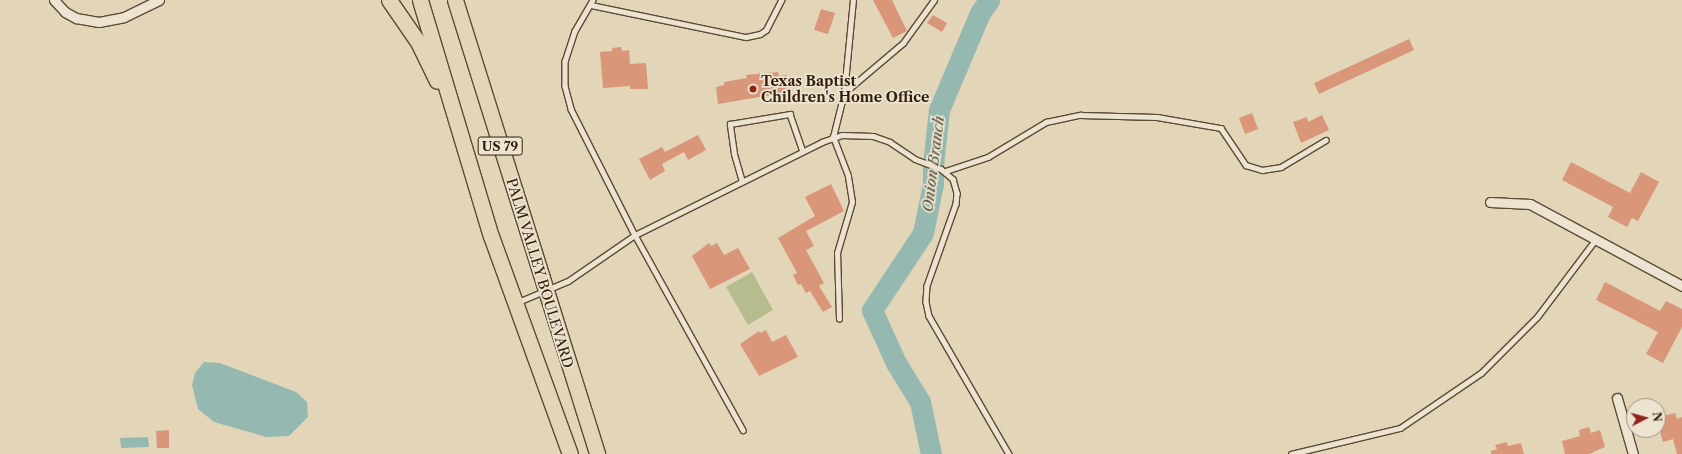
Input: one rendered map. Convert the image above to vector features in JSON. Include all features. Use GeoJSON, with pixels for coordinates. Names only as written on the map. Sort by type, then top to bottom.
{"type":"FeatureCollection","features":[{"type":"Feature","properties":{"kind":"highway"},"geometry":{"type":"LineString","coordinates":[[389,0],[418,42],[462,135]]}},
{"type":"Feature","properties":{"kind":"highway","name":"US 79"},"geometry":{"type":"LineString","coordinates":[[420,0],[462,135]]}},
{"type":"Feature","properties":{"kind":"highway","name":"PALM VALLEY BOULEVARD"},"geometry":{"type":"LineString","coordinates":[[455,0],[596,454]]}},
{"type":"Feature","properties":{"kind":"highway","name":"PALM VALLEY BOULEVARD"},"geometry":{"type":"LineString","coordinates":[[462,135],[491,236],[570,454]]}},
{"type":"Feature","properties":{"kind":"street"},"geometry":{"type":"LineString","coordinates":[[54,0],[64,12],[76,18],[99,22],[124,17],[160,0]]}},
{"type":"Feature","properties":{"kind":"street"},"geometry":{"type":"LineString","coordinates":[[1490,202],[1530,204],[1682,286]]}},
{"type":"Feature","properties":{"kind":"street"},"geometry":{"type":"LineString","coordinates":[[1617,398],[1633,454]]}},
{"type":"Feature","properties":{"kind":"lane"},"geometry":{"type":"LineString","coordinates":[[743,430],[635,235],[575,119],[566,91],[567,50],[575,31],[592,2],[746,37],[760,34],[766,30],[781,0]]}},
{"type":"Feature","properties":{"kind":"lane"},"geometry":{"type":"LineString","coordinates":[[839,319],[837,253],[852,202],[848,176],[833,137],[844,93],[853,0]]}},
{"type":"Feature","properties":{"kind":"lane"},"geometry":{"type":"LineString","coordinates":[[844,93],[903,43],[934,0]]}},
{"type":"Feature","properties":{"kind":"lane"},"geometry":{"type":"LineString","coordinates":[[742,182],[734,154],[730,124],[790,114],[802,152]]}},
{"type":"Feature","properties":{"kind":"lane"},"geometry":{"type":"LineString","coordinates":[[946,171],[988,157],[1046,122],[1080,116],[1157,117],[1221,128],[1246,165],[1262,170],[1287,164],[1326,140]]}},
{"type":"Feature","properties":{"kind":"lane"},"geometry":{"type":"LineString","coordinates":[[516,303],[546,293],[568,281],[635,235],[833,137],[850,134],[873,136],[890,142],[915,159],[946,171],[953,179],[957,193],[956,204],[927,286],[926,302],[929,316],[1009,454]]}},
{"type":"Feature","properties":{"kind":"lane"},"geometry":{"type":"LineString","coordinates":[[1291,454],[1400,428],[1480,373],[1537,317],[1596,240]]}},
{"type":"Feature","properties":{"kind":"green space"},"geometry":{"type":"Polygon","coordinates":[[[752,272],[773,310],[748,325],[726,287],[752,272]]]}},
{"type":"Feature","properties":{"kind":"water"},"geometry":{"type":"Polygon","coordinates":[[[204,362],[220,363],[296,392],[307,402],[308,417],[289,436],[266,437],[214,422],[198,409],[192,385],[195,373],[204,362]]]}},
{"type":"Feature","properties":{"kind":"water"},"geometry":{"type":"Polygon","coordinates":[[[148,437],[149,447],[121,448],[120,438],[148,437]]]}},
{"type":"Feature","properties":{"kind":"building"},"geometry":{"type":"Polygon","coordinates":[[[873,0],[892,0],[907,31],[893,38],[873,0]]]}},
{"type":"Feature","properties":{"kind":"building"},"geometry":{"type":"Polygon","coordinates":[[[821,9],[835,13],[828,34],[814,30],[821,9]]]}},
{"type":"Feature","properties":{"kind":"building"},"geometry":{"type":"Polygon","coordinates":[[[933,15],[947,23],[942,32],[927,23],[933,15]]]}},
{"type":"Feature","properties":{"kind":"building"},"geometry":{"type":"Polygon","coordinates":[[[1409,39],[1414,50],[1319,94],[1314,83],[1409,39]]]}},
{"type":"Feature","properties":{"kind":"building"},"geometry":{"type":"Polygon","coordinates":[[[621,47],[622,51],[629,50],[630,64],[646,63],[648,89],[630,89],[630,86],[603,88],[600,52],[612,51],[612,48],[621,47]]]}},
{"type":"Feature","properties":{"kind":"building","name":"Texas Baptist Children's Home Office"},"geometry":{"type":"Polygon","coordinates":[[[778,72],[779,76],[787,75],[790,92],[718,104],[716,87],[724,85],[724,82],[747,78],[746,75],[778,72]]]}},
{"type":"Feature","properties":{"kind":"building"},"geometry":{"type":"Polygon","coordinates":[[[1252,113],[1258,129],[1245,134],[1239,118],[1252,113]]]}},
{"type":"Feature","properties":{"kind":"building"},"geometry":{"type":"Polygon","coordinates":[[[1322,115],[1329,130],[1301,143],[1293,122],[1307,117],[1308,122],[1322,115]]]}},
{"type":"Feature","properties":{"kind":"building"},"geometry":{"type":"Polygon","coordinates":[[[698,135],[706,150],[688,160],[684,152],[662,164],[665,171],[650,180],[639,159],[662,147],[665,152],[698,135]]]}},
{"type":"Feature","properties":{"kind":"building"},"geometry":{"type":"Polygon","coordinates":[[[1571,162],[1630,193],[1641,172],[1659,182],[1638,221],[1632,218],[1627,227],[1608,217],[1613,207],[1562,180],[1571,162]]]}},
{"type":"Feature","properties":{"kind":"building"},"geometry":{"type":"Polygon","coordinates":[[[831,184],[844,211],[806,231],[814,246],[806,250],[824,283],[819,286],[832,307],[823,312],[810,291],[806,293],[801,284],[798,285],[793,275],[797,273],[778,238],[815,216],[805,197],[831,184]]]}},
{"type":"Feature","properties":{"kind":"building"},"geometry":{"type":"Polygon","coordinates":[[[709,243],[711,246],[717,243],[724,255],[738,248],[750,269],[710,289],[692,256],[709,243]]]}},
{"type":"Feature","properties":{"kind":"building"},"geometry":{"type":"Polygon","coordinates":[[[1605,282],[1660,311],[1666,301],[1682,309],[1682,327],[1663,363],[1646,354],[1658,332],[1596,300],[1605,282]]]}},
{"type":"Feature","properties":{"kind":"building"},"geometry":{"type":"Polygon","coordinates":[[[766,330],[772,342],[786,335],[798,357],[759,376],[740,344],[759,331],[760,333],[766,330]]]}},
{"type":"Feature","properties":{"kind":"building"},"geometry":{"type":"Polygon","coordinates":[[[1675,413],[1677,419],[1682,417],[1682,454],[1677,454],[1673,439],[1663,442],[1662,438],[1666,438],[1666,415],[1675,413]]]}},
{"type":"Feature","properties":{"kind":"building"},"geometry":{"type":"Polygon","coordinates":[[[1589,427],[1591,433],[1600,430],[1605,447],[1589,454],[1565,454],[1562,441],[1580,436],[1579,430],[1589,427]]]}},
{"type":"Feature","properties":{"kind":"building"},"geometry":{"type":"Polygon","coordinates":[[[169,430],[169,448],[157,448],[156,431],[169,430]]]}},
{"type":"Feature","properties":{"kind":"building"},"geometry":{"type":"Polygon","coordinates":[[[1507,442],[1508,446],[1521,443],[1524,454],[1491,454],[1491,451],[1497,449],[1495,445],[1507,442]]]}},
{"type":"Feature","properties":{"kind":"waterway","name":"Onion Branch"},"geometry":{"type":"LineString","coordinates":[[931,454],[920,402],[896,363],[872,310],[923,233],[933,184],[933,165],[939,110],[980,13],[989,0]]}},
{"type":"Feature","properties":{"kind":"place","name":"Texas Baptist Children's Home Office"},"geometry":{"type":"Point","coordinates":[753,89]}}]}
